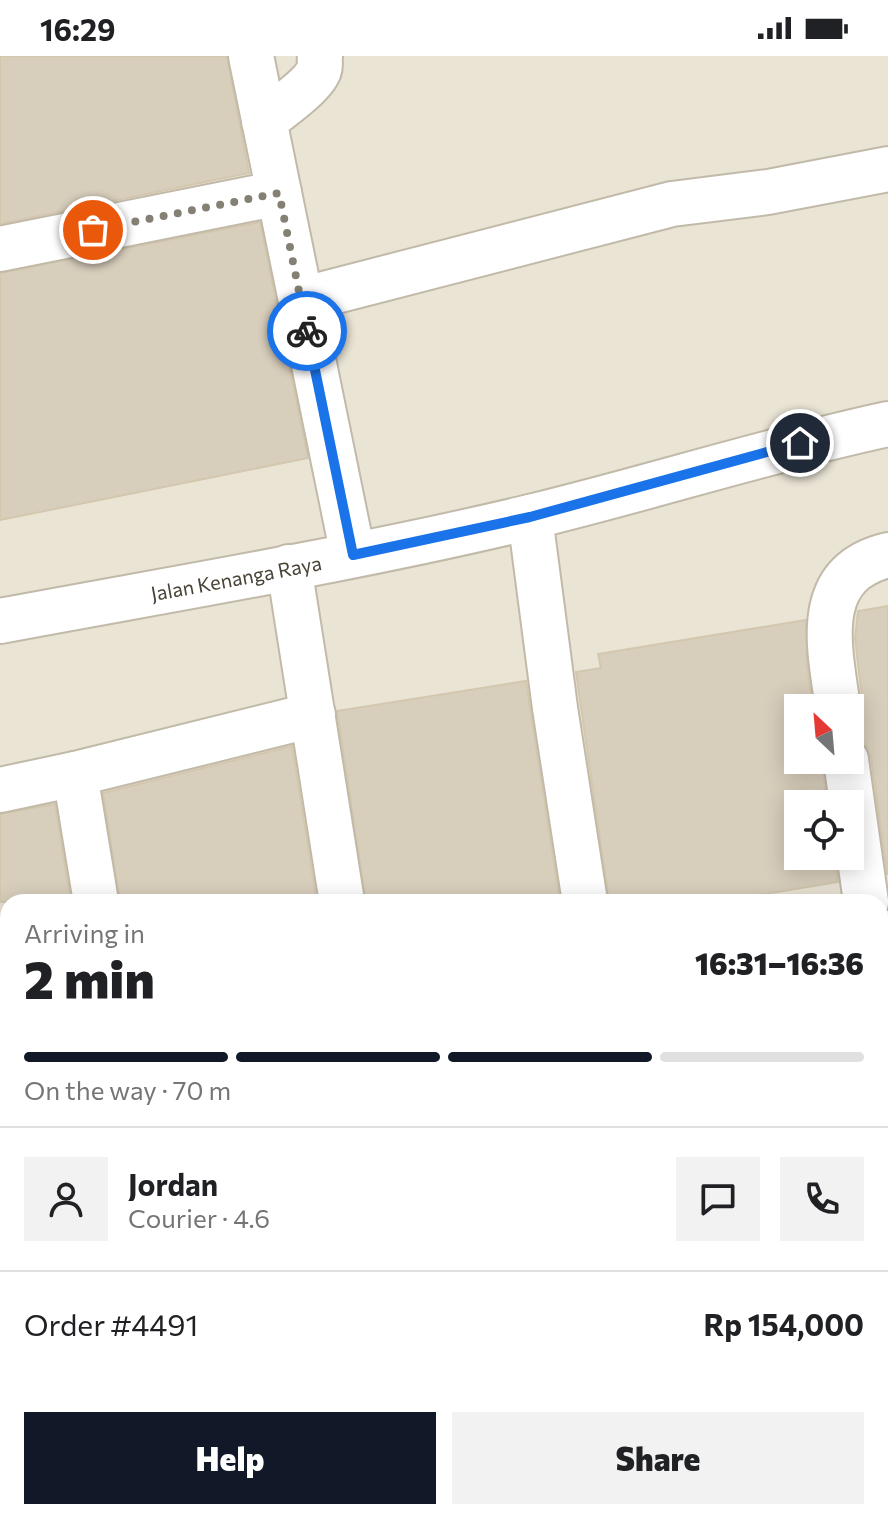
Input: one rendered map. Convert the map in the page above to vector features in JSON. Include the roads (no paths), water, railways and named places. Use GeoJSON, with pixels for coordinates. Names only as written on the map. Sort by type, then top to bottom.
{"type":"FeatureCollection","features":[{"type":"Feature","properties":{"kind":"street"},"geometry":{"type":"LineString","coordinates":[[251,56],[353,555]]}},
{"type":"Feature","properties":{"kind":"street"},"geometry":{"type":"LineString","coordinates":[[264,121],[294,98],[319,70],[320,56]]}},
{"type":"Feature","properties":{"kind":"street"},"geometry":{"type":"LineString","coordinates":[[301,300],[672,204],[768,192],[888,169]]}},
{"type":"Feature","properties":{"kind":"street"},"geometry":{"type":"LineString","coordinates":[[0,249],[279,193]]}},
{"type":"Feature","properties":{"kind":"street","name":"Jalan Kenanga Raya"},"geometry":{"type":"LineString","coordinates":[[0,621],[353,555],[530,517],[800,443],[888,424]]}},
{"type":"Feature","properties":{"kind":"street"},"geometry":{"type":"LineString","coordinates":[[530,517],[584,894]]}},
{"type":"Feature","properties":{"kind":"street"},"geometry":{"type":"LineString","coordinates":[[836,694],[828,635],[830,613],[837,594],[849,576],[867,561],[888,555]]}},
{"type":"Feature","properties":{"kind":"street"},"geometry":{"type":"LineString","coordinates":[[289,567],[341,894]]}},
{"type":"Feature","properties":{"kind":"street"},"geometry":{"type":"LineString","coordinates":[[0,790],[313,715]]}},
{"type":"Feature","properties":{"kind":"street"},"geometry":{"type":"LineString","coordinates":[[75,774],[95,894]]}},
{"type":"Feature","properties":{"kind":"street"},"geometry":{"type":"LineString","coordinates":[[848,774],[865,894]]}}]}
